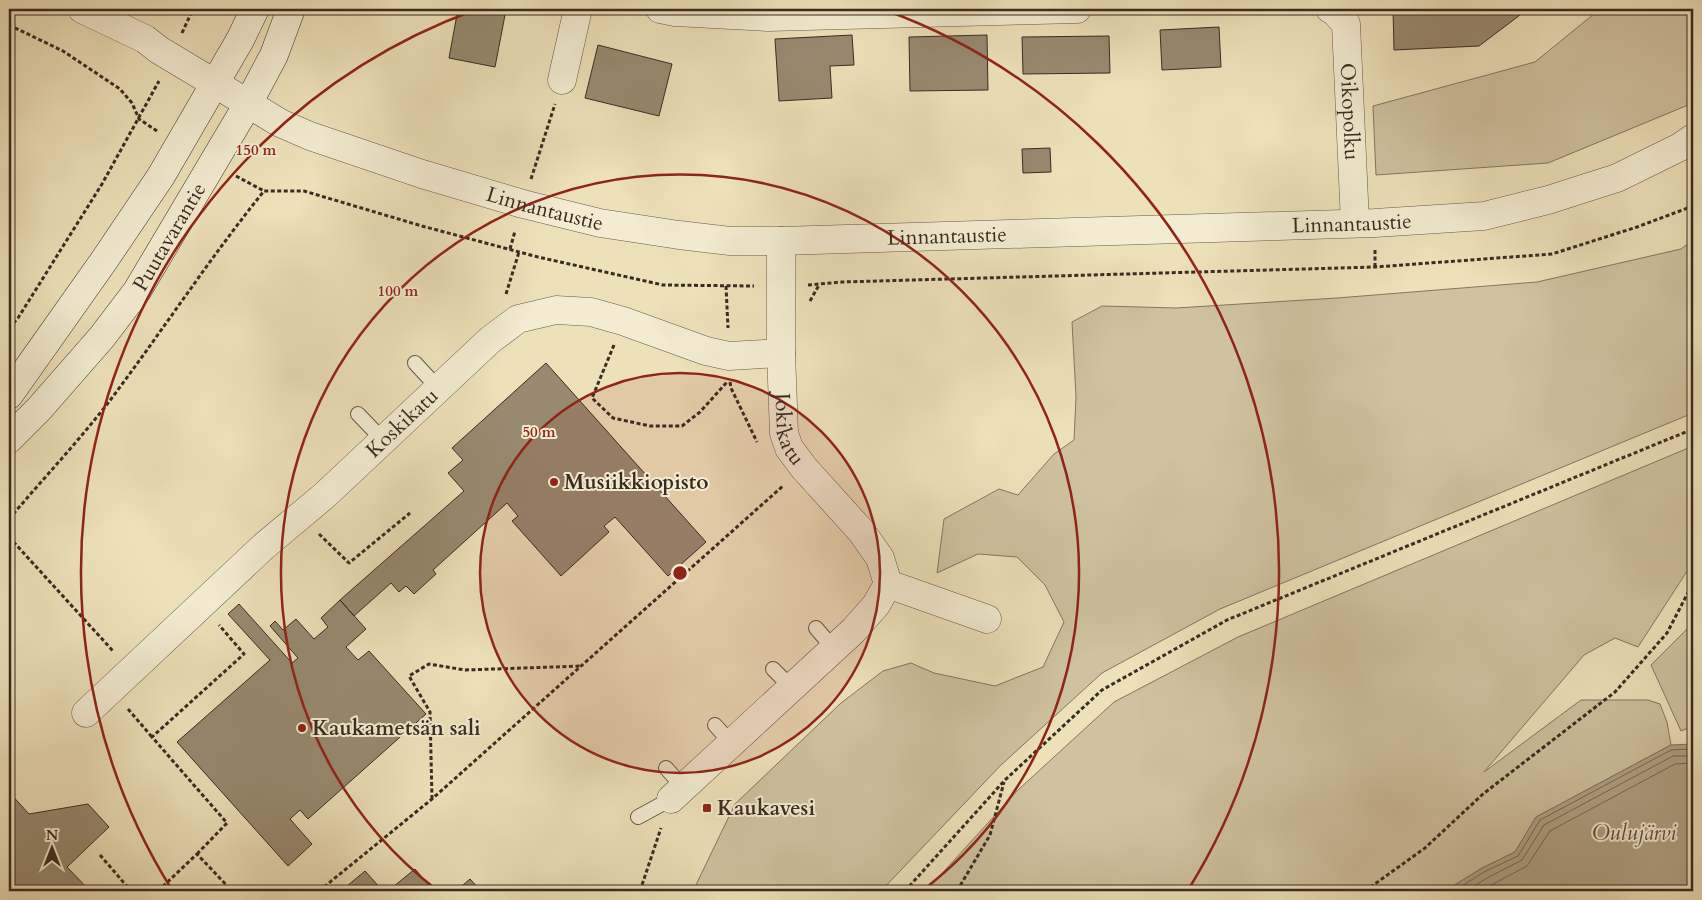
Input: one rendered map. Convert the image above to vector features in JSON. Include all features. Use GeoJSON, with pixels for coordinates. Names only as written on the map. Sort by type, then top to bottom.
{"type":"FeatureCollection","features":[{"type":"Feature","properties":{"kind":"street","name":"Linnantaustie"},"geometry":{"type":"LineString","coordinates":[[82,9],[145,39],[171,58],[280,123],[310,136],[422,174],[523,204],[600,223],[680,235],[730,240],[781,241],[1355,223],[1484,216],[1539,202],[1617,178],[1680,147],[1693,138]]}},
{"type":"Feature","properties":{"kind":"street","name":"Puutavarantie"},"geometry":{"type":"LineString","coordinates":[[9,395],[161,176],[240,40],[255,9]]}},
{"type":"Feature","properties":{"kind":"street","name":"Puutavarantie"},"geometry":{"type":"LineString","coordinates":[[9,439],[102,337],[137,291],[248,104],[274,55],[291,9]]}},
{"type":"Feature","properties":{"kind":"street"},"geometry":{"type":"LineString","coordinates":[[562,80],[578,9]]}},
{"type":"Feature","properties":{"kind":"street"},"geometry":{"type":"LineString","coordinates":[[660,9],[675,12],[768,17],[1078,9]]}},
{"type":"Feature","properties":{"kind":"street","name":"Oikopolku"},"geometry":{"type":"LineString","coordinates":[[1330,9],[1334,10],[1346,24],[1355,223]]}},
{"type":"Feature","properties":{"kind":"street","name":"Jokikatu"},"geometry":{"type":"LineString","coordinates":[[781,241],[781,353],[784,433],[789,448],[804,468],[860,531],[880,558],[888,584]]}},
{"type":"Feature","properties":{"kind":"street","name":"Koskikatu"},"geometry":{"type":"LineString","coordinates":[[86,713],[263,547],[325,495],[490,340],[518,319],[556,310],[592,312],[624,321],[691,347],[730,356],[781,353]]}},
{"type":"Feature","properties":{"kind":"street"},"geometry":{"type":"LineString","coordinates":[[674,785],[723,734],[782,678],[834,649],[876,605],[888,584],[987,618]]}},
{"type":"Feature","properties":{"kind":"lane"},"geometry":{"type":"LineString","coordinates":[[415,362],[439,389]]}},
{"type":"Feature","properties":{"kind":"lane"},"geometry":{"type":"LineString","coordinates":[[358,414],[383,440]]}},
{"type":"Feature","properties":{"kind":"lane"},"geometry":{"type":"LineString","coordinates":[[816,628],[834,649]]}},
{"type":"Feature","properties":{"kind":"lane"},"geometry":{"type":"LineString","coordinates":[[638,817],[674,785]]}},
{"type":"Feature","properties":{"kind":"path"},"geometry":{"type":"LineString","coordinates":[[9,328],[18,318],[102,184],[171,58],[193,9]]}},
{"type":"Feature","properties":{"kind":"path"},"geometry":{"type":"LineString","coordinates":[[9,25],[62,51],[120,89],[132,103],[138,119],[179,145]]}},
{"type":"Feature","properties":{"kind":"path"},"geometry":{"type":"LineString","coordinates":[[510,248],[562,80]]}},
{"type":"Feature","properties":{"kind":"path"},"geometry":{"type":"LineString","coordinates":[[214,164],[264,191]]}},
{"type":"Feature","properties":{"kind":"path"},"geometry":{"type":"LineString","coordinates":[[624,321],[592,398],[613,418],[650,426],[682,426],[700,412],[730,378]]}},
{"type":"Feature","properties":{"kind":"path"},"geometry":{"type":"LineString","coordinates":[[905,891],[1004,780],[1102,690],[1227,620],[1693,429]]}},
{"type":"Feature","properties":{"kind":"path"},"geometry":{"type":"LineString","coordinates":[[319,891],[432,799],[787,482]]}},
{"type":"Feature","properties":{"kind":"path"},"geometry":{"type":"LineString","coordinates":[[300,517],[349,563],[410,514]]}},
{"type":"Feature","properties":{"kind":"path"},"geometry":{"type":"LineString","coordinates":[[9,537],[131,671]]}},
{"type":"Feature","properties":{"kind":"path"},"geometry":{"type":"LineString","coordinates":[[1366,891],[1425,848],[1484,794],[1616,692],[1667,633],[1693,583]]}},
{"type":"Feature","properties":{"kind":"path"},"geometry":{"type":"LineString","coordinates":[[152,737],[244,654],[201,606]]}},
{"type":"Feature","properties":{"kind":"path"},"geometry":{"type":"LineString","coordinates":[[432,799],[430,712],[409,676],[429,664],[465,670],[582,666]]}},
{"type":"Feature","properties":{"kind":"path"},"geometry":{"type":"LineString","coordinates":[[111,690],[227,823],[158,891]]}},
{"type":"Feature","properties":{"kind":"path"},"geometry":{"type":"LineString","coordinates":[[957,891],[990,835],[1004,780]]}},
{"type":"Feature","properties":{"kind":"path"},"geometry":{"type":"LineString","coordinates":[[640,891],[674,785]]}},
{"type":"Feature","properties":{"kind":"path"},"geometry":{"type":"LineString","coordinates":[[197,854],[232,891]]}},
{"type":"Feature","properties":{"kind":"path"},"geometry":{"type":"LineString","coordinates":[[100,855],[131,891]]}},
{"type":"Feature","properties":{"kind":"shaded area"},"geometry":{"type":"Polygon","coordinates":[[[1600,9],[1693,9],[1693,103],[1548,163],[1376,175],[1373,106],[1535,62],[1600,9]]]}},
{"type":"Feature","properties":{"kind":"shaded area"},"geometry":{"type":"Polygon","coordinates":[[[1693,240],[1693,413],[1220,609],[1102,673],[1001,765],[881,891],[693,891],[735,804],[841,703],[883,671],[911,663],[934,673],[995,686],[1043,667],[1064,622],[1045,585],[1017,557],[978,554],[937,573],[944,519],[999,489],[1018,495],[1054,454],[1074,440],[1076,397],[1072,322],[1102,306],[1176,308],[1337,298],[1537,282],[1681,249],[1693,240]]]}},
{"type":"Feature","properties":{"kind":"shaded area"},"geometry":{"type":"Polygon","coordinates":[[[1693,446],[1693,562],[1638,647],[1615,638],[1584,655],[1484,772],[1581,700],[1648,700],[1660,704],[1667,722],[1671,745],[1536,817],[1515,852],[1482,868],[1445,891],[926,891],[1018,790],[1114,702],[1238,637],[1693,446]]]}},
{"type":"Feature","properties":{"kind":"shaded area"},"geometry":{"type":"Polygon","coordinates":[[[1693,623],[1693,726],[1681,731],[1651,665],[1693,623]]]}},
{"type":"Feature","properties":{"kind":"water","name":"Oulujärvi"},"geometry":{"type":"Polygon","coordinates":[[[1693,744],[1693,891],[1445,891],[1482,868],[1515,852],[1536,817],[1671,745],[1693,744]]]}},
{"type":"Feature","properties":{"kind":"building"},"geometry":{"type":"Polygon","coordinates":[[[458,9],[472,9],[505,15],[495,67],[449,58],[458,9]]]}},
{"type":"Feature","properties":{"kind":"building"},"geometry":{"type":"Polygon","coordinates":[[[1393,9],[1528,9],[1479,46],[1394,50],[1393,9]]]}},
{"type":"Feature","properties":{"kind":"building"},"geometry":{"type":"Polygon","coordinates":[[[1219,27],[1221,67],[1162,70],[1160,30],[1219,27]]]}},
{"type":"Feature","properties":{"kind":"building"},"geometry":{"type":"Polygon","coordinates":[[[852,35],[854,65],[830,66],[832,98],[779,101],[775,39],[852,35]]]}},
{"type":"Feature","properties":{"kind":"building"},"geometry":{"type":"Polygon","coordinates":[[[987,35],[988,90],[910,91],[909,37],[987,35]]]}},
{"type":"Feature","properties":{"kind":"building"},"geometry":{"type":"Polygon","coordinates":[[[1109,36],[1110,73],[1023,74],[1022,37],[1109,36]]]}},
{"type":"Feature","properties":{"kind":"building"},"geometry":{"type":"Polygon","coordinates":[[[598,45],[672,64],[659,116],[585,98],[598,45]]]}},
{"type":"Feature","properties":{"kind":"building"},"geometry":{"type":"Polygon","coordinates":[[[1050,148],[1051,172],[1023,173],[1022,149],[1050,148]]]}},
{"type":"Feature","properties":{"kind":"building","name":"Musiikkiopisto"},"geometry":{"type":"Polygon","coordinates":[[[546,363],[706,542],[668,576],[615,517],[604,526],[609,532],[561,576],[512,521],[518,516],[507,503],[433,570],[436,574],[414,594],[406,586],[399,592],[391,583],[354,616],[340,600],[464,491],[448,473],[463,460],[452,448],[546,363]]]}},
{"type":"Feature","properties":{"kind":"building","name":"Kaukametsän sali"},"geometry":{"type":"Polygon","coordinates":[[[340,600],[366,629],[346,647],[358,660],[369,651],[426,714],[308,819],[300,810],[290,819],[312,844],[288,866],[177,742],[270,660],[228,614],[239,604],[292,663],[298,658],[270,626],[275,621],[283,630],[296,619],[314,639],[328,627],[321,618],[340,600]]]}},
{"type":"Feature","properties":{"kind":"building"},"geometry":{"type":"Polygon","coordinates":[[[9,792],[29,814],[88,804],[109,827],[67,867],[90,891],[9,891],[9,792]]]}},
{"type":"Feature","properties":{"kind":"building"},"geometry":{"type":"Polygon","coordinates":[[[415,869],[434,891],[388,891],[415,869]]]}},
{"type":"Feature","properties":{"kind":"building"},"geometry":{"type":"Polygon","coordinates":[[[365,871],[383,891],[341,891],[365,871]]]}},
{"type":"Feature","properties":{"kind":"building"},"geometry":{"type":"Polygon","coordinates":[[[470,879],[481,891],[456,891],[470,879]]]}},
{"type":"Feature","properties":{"kind":"building"},"geometry":{"type":"Polygon","coordinates":[[[212,885],[218,891],[205,891],[212,885]]]}},
{"type":"Feature","properties":{"kind":"place","name":"Musiikkiopisto"},"geometry":{"type":"Point","coordinates":[554,482]}},
{"type":"Feature","properties":{"kind":"place","name":"Kaukametsän sali"},"geometry":{"type":"Point","coordinates":[302,728]}},
{"type":"Feature","properties":{"kind":"place","name":"Kaukavesi"},"geometry":{"type":"Point","coordinates":[707,808]}}]}
